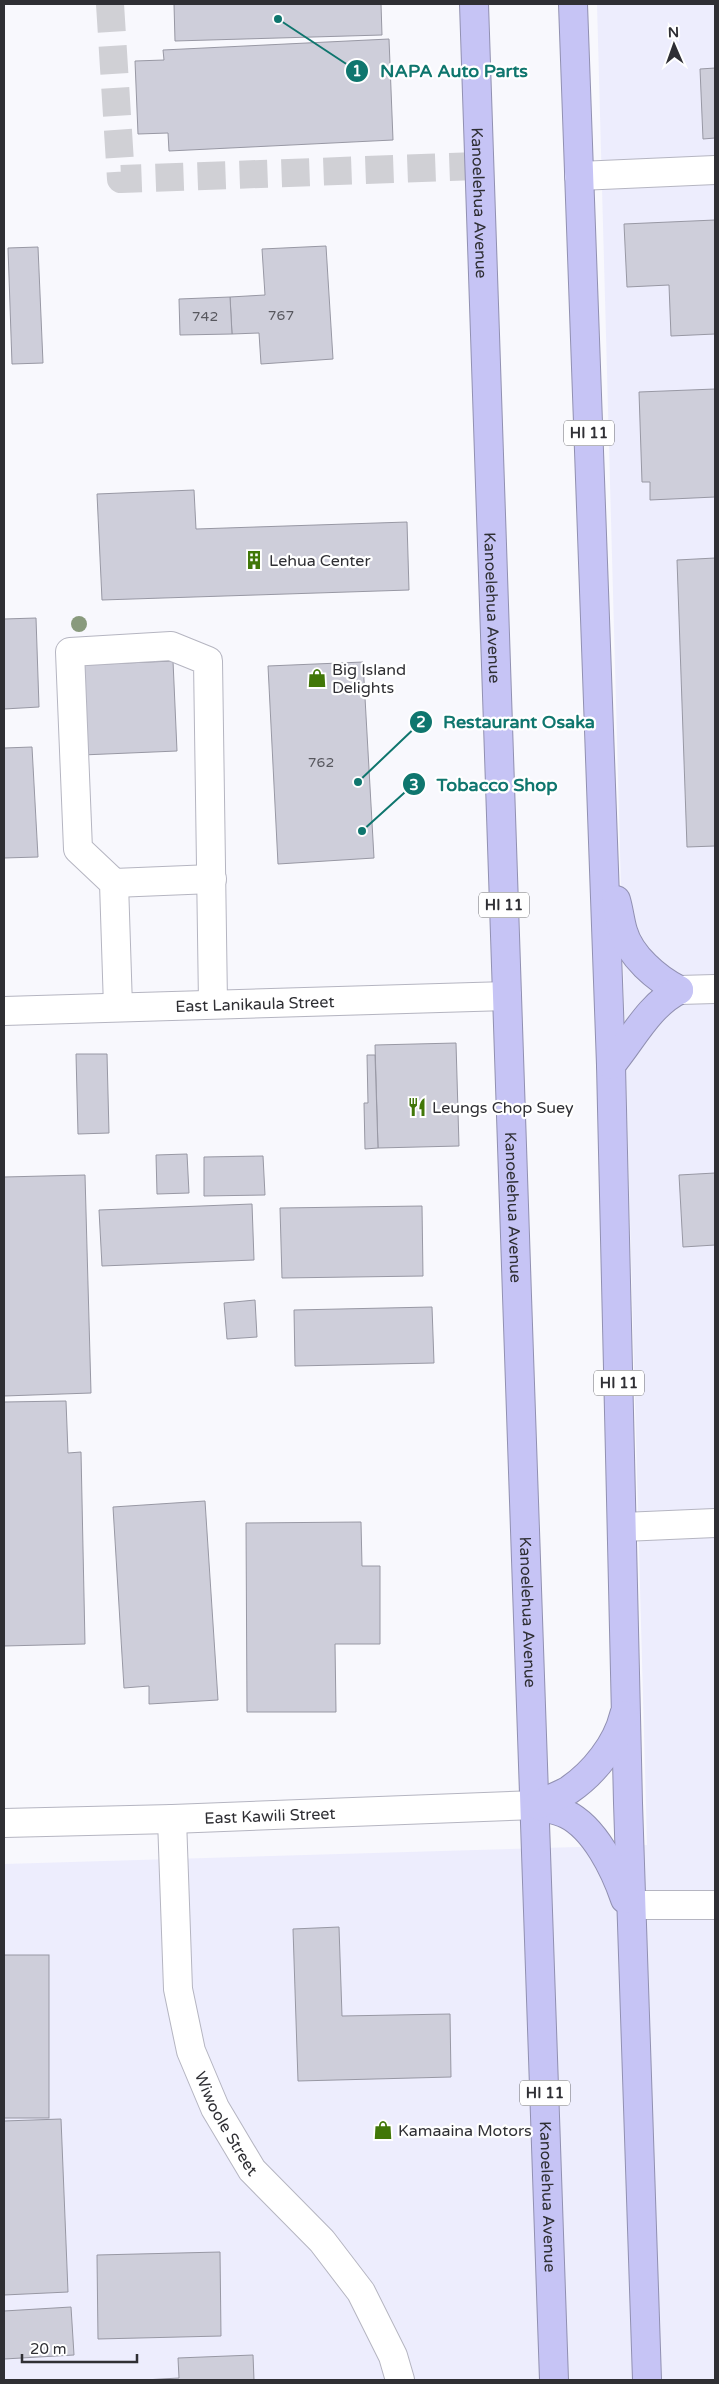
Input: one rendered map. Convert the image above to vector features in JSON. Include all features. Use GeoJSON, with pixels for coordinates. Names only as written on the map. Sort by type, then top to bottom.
{"type":"FeatureCollection","features":[{"type":"Feature","properties":{"kind":"highway","name":"Kanoelehua Avenue"},"geometry":{"type":"LineString","coordinates":[[474,4],[554,2380]]}},
{"type":"Feature","properties":{"kind":"highway","name":"HI 11"},"geometry":{"type":"LineString","coordinates":[[573,4],[612,1065],[632,1913],[647,2380]]}},
{"type":"Feature","properties":{"kind":"highway"},"geometry":{"type":"LineString","coordinates":[[604,862],[623,933],[641,961],[663,982],[680,990]]}},
{"type":"Feature","properties":{"kind":"highway"},"geometry":{"type":"LineString","coordinates":[[612,1065],[655,1009],[666,997],[680,990]]}},
{"type":"Feature","properties":{"kind":"highway"},"geometry":{"type":"LineString","coordinates":[[536,1805],[569,1790],[587,1774],[606,1752],[620,1731],[627,1701]]}},
{"type":"Feature","properties":{"kind":"highway"},"geometry":{"type":"LineString","coordinates":[[536,1805],[567,1814],[584,1828],[600,1847],[616,1873],[632,1913]]}},
{"type":"Feature","properties":{"kind":"street"},"geometry":{"type":"LineString","coordinates":[[579,176],[715,170]]}},
{"type":"Feature","properties":{"kind":"street"},"geometry":{"type":"LineString","coordinates":[[118,1007],[114,883],[78,849],[70,652],[171,646],[208,662],[213,1004]]}},
{"type":"Feature","properties":{"kind":"street"},"geometry":{"type":"LineString","coordinates":[[114,883],[212,879]]}},
{"type":"Feature","properties":{"kind":"street"},"geometry":{"type":"LineString","coordinates":[[680,990],[715,989]]}},
{"type":"Feature","properties":{"kind":"street","name":"East Lanikaula Street"},"geometry":{"type":"LineString","coordinates":[[4,1010],[507,996]]}},
{"type":"Feature","properties":{"kind":"street"},"geometry":{"type":"LineString","coordinates":[[623,1527],[715,1523]]}},
{"type":"Feature","properties":{"kind":"street","name":"East Kawili Street"},"geometry":{"type":"LineString","coordinates":[[4,1823],[172,1819],[536,1805]]}},
{"type":"Feature","properties":{"kind":"street","name":"Wiwoole Street"},"geometry":{"type":"LineString","coordinates":[[172,1819],[178,1989],[191,2051],[215,2108],[252,2170],[322,2241],[361,2292],[393,2356],[400,2380]]}},
{"type":"Feature","properties":{"kind":"street"},"geometry":{"type":"LineString","coordinates":[[632,1913],[715,1905]]}},
{"type":"Feature","properties":{"kind":"shaded area"},"geometry":{"type":"Polygon","coordinates":[[[597,4],[715,4],[715,2380],[4,2380],[4,1864],[647,1845],[597,4]]]}},
{"type":"Feature","properties":{"kind":"building"},"geometry":{"type":"Polygon","coordinates":[[[174,4],[381,4],[382,35],[175,41],[174,4]]]}},
{"type":"Feature","properties":{"kind":"building"},"geometry":{"type":"Polygon","coordinates":[[[389,39],[393,140],[169,151],[168,133],[138,134],[135,61],[164,60],[163,50],[389,39]]]}},
{"type":"Feature","properties":{"kind":"building"},"geometry":{"type":"Polygon","coordinates":[[[715,68],[715,138],[703,139],[700,69],[715,68]]]}},
{"type":"Feature","properties":{"kind":"building"},"geometry":{"type":"Polygon","coordinates":[[[715,220],[715,334],[671,336],[669,285],[627,287],[624,224],[715,220]]]}},
{"type":"Feature","properties":{"kind":"building"},"geometry":{"type":"Polygon","coordinates":[[[326,246],[333,359],[261,364],[259,333],[232,334],[230,297],[265,295],[262,249],[326,246]]]}},
{"type":"Feature","properties":{"kind":"building"},"geometry":{"type":"Polygon","coordinates":[[[38,247],[43,363],[12,364],[8,248],[38,247]]]}},
{"type":"Feature","properties":{"kind":"building"},"geometry":{"type":"Polygon","coordinates":[[[230,297],[232,334],[180,335],[179,299],[230,297]]]}},
{"type":"Feature","properties":{"kind":"building"},"geometry":{"type":"Polygon","coordinates":[[[715,389],[715,497],[650,500],[650,482],[642,482],[639,392],[715,389]]]}},
{"type":"Feature","properties":{"kind":"building","name":"Lehua Center"},"geometry":{"type":"Polygon","coordinates":[[[194,490],[196,529],[407,522],[409,590],[102,600],[97,494],[194,490]]]}},
{"type":"Feature","properties":{"kind":"building"},"geometry":{"type":"Polygon","coordinates":[[[715,558],[715,846],[687,847],[677,560],[715,558]]]}},
{"type":"Feature","properties":{"kind":"building"},"geometry":{"type":"Polygon","coordinates":[[[36,618],[39,707],[4,709],[4,619],[36,618]]]}},
{"type":"Feature","properties":{"kind":"building"},"geometry":{"type":"Polygon","coordinates":[[[173,661],[177,751],[82,755],[78,665],[173,661]]]}},
{"type":"Feature","properties":{"kind":"building"},"geometry":{"type":"Polygon","coordinates":[[[363,662],[374,858],[278,864],[268,666],[363,662]]]}},
{"type":"Feature","properties":{"kind":"building"},"geometry":{"type":"Polygon","coordinates":[[[32,747],[38,857],[4,858],[4,748],[32,747]]]}},
{"type":"Feature","properties":{"kind":"building","name":"Leungs Chop Suey"},"geometry":{"type":"Polygon","coordinates":[[[456,1043],[459,1146],[378,1148],[375,1045],[456,1043]]]}},
{"type":"Feature","properties":{"kind":"building"},"geometry":{"type":"Polygon","coordinates":[[[76,1054],[107,1054],[109,1133],[78,1134],[76,1054]]]}},
{"type":"Feature","properties":{"kind":"building"},"geometry":{"type":"Polygon","coordinates":[[[367,1055],[375,1055],[378,1148],[365,1149],[364,1103],[368,1103],[367,1055]]]}},
{"type":"Feature","properties":{"kind":"building"},"geometry":{"type":"Polygon","coordinates":[[[187,1154],[189,1193],[157,1194],[156,1155],[187,1154]]]}},
{"type":"Feature","properties":{"kind":"building"},"geometry":{"type":"Polygon","coordinates":[[[263,1156],[265,1195],[204,1196],[204,1157],[263,1156]]]}},
{"type":"Feature","properties":{"kind":"building"},"geometry":{"type":"Polygon","coordinates":[[[715,1173],[715,1245],[683,1247],[679,1175],[715,1173]]]}},
{"type":"Feature","properties":{"kind":"building"},"geometry":{"type":"Polygon","coordinates":[[[85,1175],[91,1393],[4,1396],[4,1177],[85,1175]]]}},
{"type":"Feature","properties":{"kind":"building"},"geometry":{"type":"Polygon","coordinates":[[[252,1204],[254,1260],[102,1266],[99,1210],[252,1204]]]}},
{"type":"Feature","properties":{"kind":"building"},"geometry":{"type":"Polygon","coordinates":[[[422,1206],[423,1276],[282,1278],[280,1208],[422,1206]]]}},
{"type":"Feature","properties":{"kind":"building"},"geometry":{"type":"Polygon","coordinates":[[[255,1300],[257,1337],[227,1339],[224,1303],[255,1300]]]}},
{"type":"Feature","properties":{"kind":"building"},"geometry":{"type":"Polygon","coordinates":[[[432,1307],[434,1363],[295,1366],[294,1310],[432,1307]]]}},
{"type":"Feature","properties":{"kind":"building"},"geometry":{"type":"Polygon","coordinates":[[[66,1401],[68,1453],[81,1452],[85,1644],[4,1646],[4,1402],[66,1401]]]}},
{"type":"Feature","properties":{"kind":"building"},"geometry":{"type":"Polygon","coordinates":[[[205,1501],[218,1700],[149,1704],[149,1686],[124,1688],[113,1507],[205,1501]]]}},
{"type":"Feature","properties":{"kind":"building"},"geometry":{"type":"Polygon","coordinates":[[[361,1522],[362,1566],[380,1566],[380,1644],[335,1644],[336,1712],[247,1712],[246,1523],[361,1522]]]}},
{"type":"Feature","properties":{"kind":"building"},"geometry":{"type":"Polygon","coordinates":[[[339,1927],[342,2016],[450,2014],[451,2077],[298,2081],[293,1929],[339,1927]]]}},
{"type":"Feature","properties":{"kind":"building"},"geometry":{"type":"Polygon","coordinates":[[[4,1955],[49,1955],[49,2118],[4,2118],[4,1955]]]}},
{"type":"Feature","properties":{"kind":"building"},"geometry":{"type":"Polygon","coordinates":[[[61,2119],[68,2292],[4,2295],[4,2121],[61,2119]]]}},
{"type":"Feature","properties":{"kind":"building"},"geometry":{"type":"Polygon","coordinates":[[[220,2252],[221,2336],[98,2339],[97,2255],[220,2252]]]}},
{"type":"Feature","properties":{"kind":"building"},"geometry":{"type":"Polygon","coordinates":[[[71,2307],[74,2355],[4,2359],[4,2311],[71,2307]]]}},
{"type":"Feature","properties":{"kind":"building"},"geometry":{"type":"Polygon","coordinates":[[[253,2355],[254,2380],[144,2380],[179,2378],[178,2358],[253,2355]]]}},
{"type":"Feature","properties":{"kind":"tunnel"},"geometry":{"type":"LineString","coordinates":[[110,4],[121,179],[478,166]]}},
{"type":"Feature","properties":{"kind":"place","name":"NAPA Auto Parts"},"geometry":{"type":"Point","coordinates":[278,19]}},
{"type":"Feature","properties":{"kind":"place","name":"Lehua Center"},"geometry":{"type":"Point","coordinates":[254,560]}},
{"type":"Feature","properties":{"kind":"place","name":"Big Island Delights"},"geometry":{"type":"Point","coordinates":[317,678]}},
{"type":"Feature","properties":{"kind":"place","name":"Restaurant Osaka"},"geometry":{"type":"Point","coordinates":[358,782]}},
{"type":"Feature","properties":{"kind":"place","name":"Tobacco Shop"},"geometry":{"type":"Point","coordinates":[362,831]}},
{"type":"Feature","properties":{"kind":"place","name":"Leungs Chop Suey"},"geometry":{"type":"Point","coordinates":[417,1107]}},
{"type":"Feature","properties":{"kind":"place","name":"Kamaaina Motors"},"geometry":{"type":"Point","coordinates":[383,2130]}}]}
